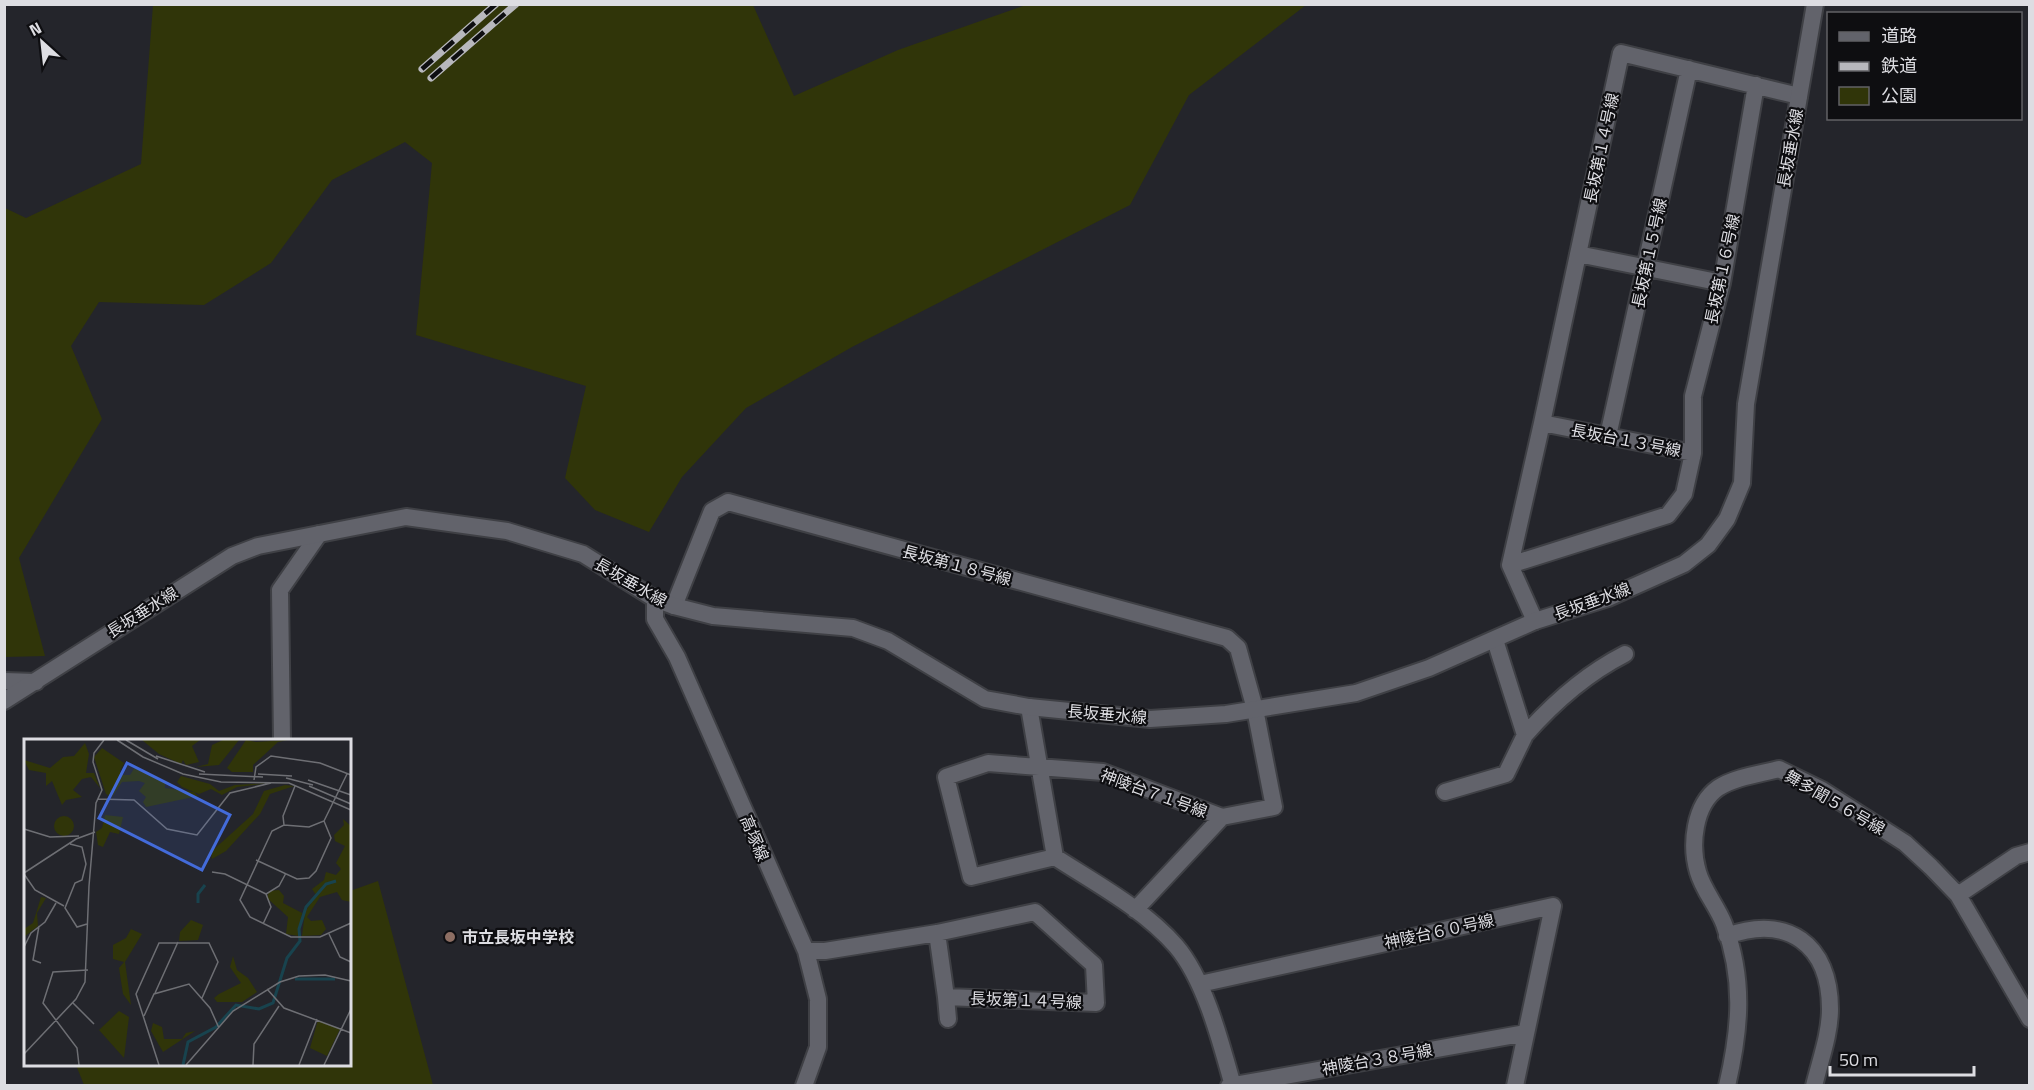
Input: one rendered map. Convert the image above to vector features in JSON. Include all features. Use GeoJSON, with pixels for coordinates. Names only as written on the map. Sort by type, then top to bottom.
{"type":"FeatureCollection","features":[{"type":"Feature","properties":{"kind":"street","name":"長坂垂水線"},"geometry":{"type":"LineString","coordinates":[[4,701],[232,556],[258,546],[406,517],[507,531],[583,554],[655,599],[712,616],[853,628],[888,641],[985,699],[1029,707],[1150,719],[1255,709],[1356,693],[1429,668],[1535,621],[1608,598],[1684,564],[1708,545],[1727,519],[1742,483],[1746,404],[1815,4]]}},
{"type":"Feature","properties":{"kind":"street","name":"長坂第１４号線"},"geometry":{"type":"LineString","coordinates":[[1542,423],[1621,53],[1799,96]]}},
{"type":"Feature","properties":{"kind":"street","name":"長坂第１５号線"},"geometry":{"type":"LineString","coordinates":[[1608,436],[1689,69]]}},
{"type":"Feature","properties":{"kind":"street","name":"長坂第１６号線"},"geometry":{"type":"LineString","coordinates":[[1692,453],[1693,396],[1722,283],[1756,86]]}},
{"type":"Feature","properties":{"kind":"street"},"geometry":{"type":"LineString","coordinates":[[1578,254],[1722,283]]}},
{"type":"Feature","properties":{"kind":"street"},"geometry":{"type":"LineString","coordinates":[[1535,621],[1510,565],[1542,423]]}},
{"type":"Feature","properties":{"kind":"street","name":"長坂台１３号線"},"geometry":{"type":"LineString","coordinates":[[1510,565],[1668,516],[1684,494],[1692,453],[1542,423]]}},
{"type":"Feature","properties":{"kind":"street","name":"長坂第１８号線"},"geometry":{"type":"LineString","coordinates":[[674,606],[712,511],[728,502],[1227,638],[1238,648],[1255,709]]}},
{"type":"Feature","properties":{"kind":"street"},"geometry":{"type":"LineString","coordinates":[[282,739],[280,590],[319,534]]}},
{"type":"Feature","properties":{"kind":"street","name":"高塚線"},"geometry":{"type":"LineString","coordinates":[[655,599],[655,619],[676,657],[806,951],[818,999],[818,1047],[804,1086]]}},
{"type":"Feature","properties":{"kind":"street"},"geometry":{"type":"LineString","coordinates":[[1495,640],[1525,735]]}},
{"type":"Feature","properties":{"kind":"street"},"geometry":{"type":"LineString","coordinates":[[1445,792],[1506,774],[1525,735],[1552,703],[1605,664],[1625,654]]}},
{"type":"Feature","properties":{"kind":"street"},"geometry":{"type":"LineString","coordinates":[[4,681],[36,682]]}},
{"type":"Feature","properties":{"kind":"street"},"geometry":{"type":"LineString","coordinates":[[1029,707],[1055,856],[1135,910],[1176,946],[1200,984],[1231,1085]]}},
{"type":"Feature","properties":{"kind":"street","name":"神陵台７１号線"},"geometry":{"type":"LineString","coordinates":[[1055,856],[971,877],[946,777],[988,763],[1103,772],[1222,817],[1274,807],[1255,709]]}},
{"type":"Feature","properties":{"kind":"street","name":"舞多聞５６号線"},"geometry":{"type":"LineString","coordinates":[[1727,1086],[1740,1014],[1736,975],[1725,925],[1698,872],[1692,839],[1701,811],[1718,789],[1747,777],[1779,769],[1822,790],[1905,843],[1958,895],[2030,1019]]}},
{"type":"Feature","properties":{"kind":"street"},"geometry":{"type":"LineString","coordinates":[[1135,910],[1222,817]]}},
{"type":"Feature","properties":{"kind":"street"},"geometry":{"type":"LineString","coordinates":[[1958,895],[2016,856],[2030,852]]}},
{"type":"Feature","properties":{"kind":"street","name":"神陵台６０号線"},"geometry":{"type":"LineString","coordinates":[[1200,984],[1553,906],[1526,1033]]}},
{"type":"Feature","properties":{"kind":"street","name":"長坂第１４号線"},"geometry":{"type":"LineString","coordinates":[[806,951],[825,951],[937,933],[1035,912],[1094,964],[1096,1003],[946,997],[937,933]]}},
{"type":"Feature","properties":{"kind":"street"},"geometry":{"type":"LineString","coordinates":[[1727,936],[1749,928],[1766,927],[1802,940],[1822,963],[1828,986],[1830,1011],[1814,1086]]}},
{"type":"Feature","properties":{"kind":"street"},"geometry":{"type":"LineString","coordinates":[[946,997],[948,1018]]}},
{"type":"Feature","properties":{"kind":"street"},"geometry":{"type":"LineString","coordinates":[[1516,1081],[1526,1033]]}},
{"type":"Feature","properties":{"kind":"street","name":"神陵台３８号線"},"geometry":{"type":"LineString","coordinates":[[1231,1085],[1526,1033]]}},
{"type":"Feature","properties":{"kind":"green space"},"geometry":{"type":"Polygon","coordinates":[[[153,5],[753,5],[794,96],[898,50],[1026,5],[1306,5],[1189,95],[1130,205],[852,347],[746,408],[682,477],[649,532],[595,510],[565,478],[586,386],[416,335],[432,163],[405,142],[332,180],[271,263],[204,305],[99,302],[71,346],[102,419],[19,558],[45,656],[5,657],[5,208],[26,218],[141,164],[153,5]]]}},
{"type":"Feature","properties":{"kind":"green space"},"geometry":{"type":"Polygon","coordinates":[[[378,881],[433,1085],[84,1085],[76,1066],[351,1066],[351,891],[378,881]]]}},
{"type":"Feature","properties":{"kind":"railway"},"geometry":{"type":"LineString","coordinates":[[422,69],[496,4]]}},
{"type":"Feature","properties":{"kind":"railway"},"geometry":{"type":"LineString","coordinates":[[431,78],[516,4]]}},
{"type":"Feature","properties":{"kind":"place","name":"市立長坂中学校"},"geometry":{"type":"Point","coordinates":[450,937]}}]}
